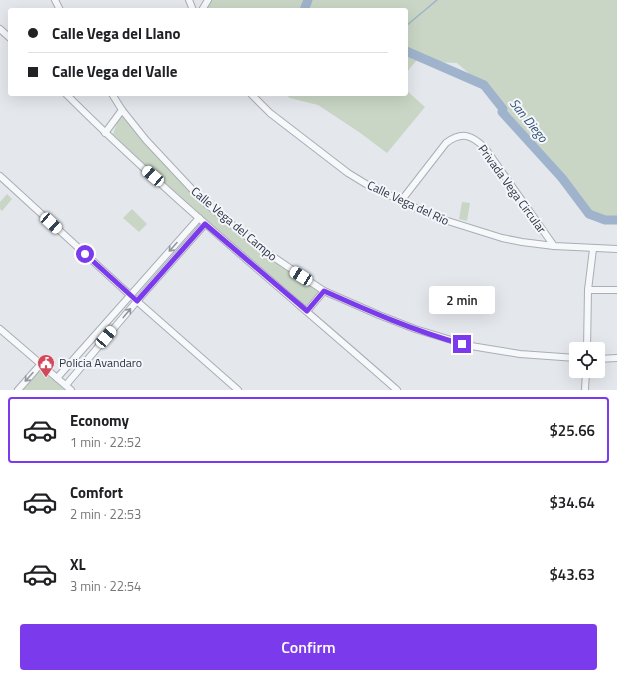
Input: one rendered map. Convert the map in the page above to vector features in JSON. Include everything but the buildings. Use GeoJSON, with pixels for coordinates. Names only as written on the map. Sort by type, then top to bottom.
{"type":"FeatureCollection","features":[{"type":"Feature","properties":{"kind":"street"},"geometry":{"type":"LineString","coordinates":[[0,29],[8,36]]}},
{"type":"Feature","properties":{"kind":"street","name":"Calle Vega del Campo"},"geometry":{"type":"LineString","coordinates":[[68,96],[105,133],[205,224],[397,390]]}},
{"type":"Feature","properties":{"kind":"street"},"geometry":{"type":"LineString","coordinates":[[105,133],[122,110],[113,96]]}},
{"type":"Feature","properties":{"kind":"street","name":"Calle Vega del Río"},"geometry":{"type":"LineString","coordinates":[[253,96],[270,113],[348,173],[366,184],[434,217],[502,238],[554,246],[617,249]]}},
{"type":"Feature","properties":{"kind":"street","name":"Calle Vega del Campo"},"geometry":{"type":"LineString","coordinates":[[122,110],[146,140],[204,202],[266,252],[324,291],[415,329],[471,346],[520,354],[569,358]]}},
{"type":"Feature","properties":{"kind":"street","name":"Privada Vega Circular"},"geometry":{"type":"LineString","coordinates":[[401,201],[446,143],[460,136],[471,136],[485,148],[554,246]]}},
{"type":"Feature","properties":{"kind":"street"},"geometry":{"type":"LineString","coordinates":[[0,176],[130,295],[238,390]]}},
{"type":"Feature","properties":{"kind":"street"},"geometry":{"type":"LineString","coordinates":[[57,378],[199,218]]}},
{"type":"Feature","properties":{"kind":"street"},"geometry":{"type":"LineString","coordinates":[[66,385],[205,224]]}},
{"type":"Feature","properties":{"kind":"street"},"geometry":{"type":"LineString","coordinates":[[587,342],[588,290],[593,249]]}},
{"type":"Feature","properties":{"kind":"street"},"geometry":{"type":"LineString","coordinates":[[588,290],[617,290]]}},
{"type":"Feature","properties":{"kind":"street"},"geometry":{"type":"LineString","coordinates":[[307,311],[324,291]]}},
{"type":"Feature","properties":{"kind":"street"},"geometry":{"type":"LineString","coordinates":[[0,329],[40,365],[71,390]]}},
{"type":"Feature","properties":{"kind":"street"},"geometry":{"type":"LineString","coordinates":[[605,359],[617,358]]}},
{"type":"Feature","properties":{"kind":"street"},"geometry":{"type":"LineString","coordinates":[[18,390],[40,365]]}},
{"type":"Feature","properties":{"kind":"street"},"geometry":{"type":"LineString","coordinates":[[585,390],[586,378]]}},
{"type":"Feature","properties":{"kind":"green space"},"geometry":{"type":"Polygon","coordinates":[[[212,0],[617,0],[617,222],[605,222],[588,215],[561,179],[500,111],[502,109],[483,86],[457,63],[416,61],[408,71],[408,8],[206,8],[212,0]]]}},
{"type":"Feature","properties":{"kind":"green space"},"geometry":{"type":"Polygon","coordinates":[[[408,92],[425,107],[387,153],[359,132],[318,105],[290,98],[288,96],[408,96],[408,92]]]}},
{"type":"Feature","properties":{"kind":"green space"},"geometry":{"type":"Polygon","coordinates":[[[121,112],[196,196],[322,291],[307,310],[144,164],[113,134],[121,112]]]}},
{"type":"Feature","properties":{"kind":"green space"},"geometry":{"type":"Polygon","coordinates":[[[7,194],[12,199],[2,211],[0,209],[0,202],[7,194]]]}},
{"type":"Feature","properties":{"kind":"green space"},"geometry":{"type":"Polygon","coordinates":[[[462,202],[470,203],[467,221],[459,219],[462,202]]]}},
{"type":"Feature","properties":{"kind":"green space"},"geometry":{"type":"Polygon","coordinates":[[[132,209],[147,224],[139,232],[123,218],[132,209]]]}},
{"type":"Feature","properties":{"kind":"green space"},"geometry":{"type":"Polygon","coordinates":[[[40,368],[65,390],[19,390],[40,368]]]}},
{"type":"Feature","properties":{"kind":"waterway","name":"San Diego"},"geometry":{"type":"LineString","coordinates":[[305,8],[308,0]]}},
{"type":"Feature","properties":{"kind":"waterway"},"geometry":{"type":"LineString","coordinates":[[408,24],[437,0]]}},
{"type":"Feature","properties":{"kind":"waterway","name":"San Diego"},"geometry":{"type":"LineString","coordinates":[[408,52],[484,85],[503,109],[502,112],[562,178],[589,214],[605,220],[617,220]]}},
{"type":"Feature","properties":{"kind":"place","name":"Policia Avandaro"},"geometry":{"type":"Point","coordinates":[46,378]}},
{"type":"Feature","properties":{"kind":"route"},"geometry":{"type":"LineString","coordinates":[[85,254],[137,301],[205,224],[307,311],[324,291],[415,329],[462,344]]}}]}
